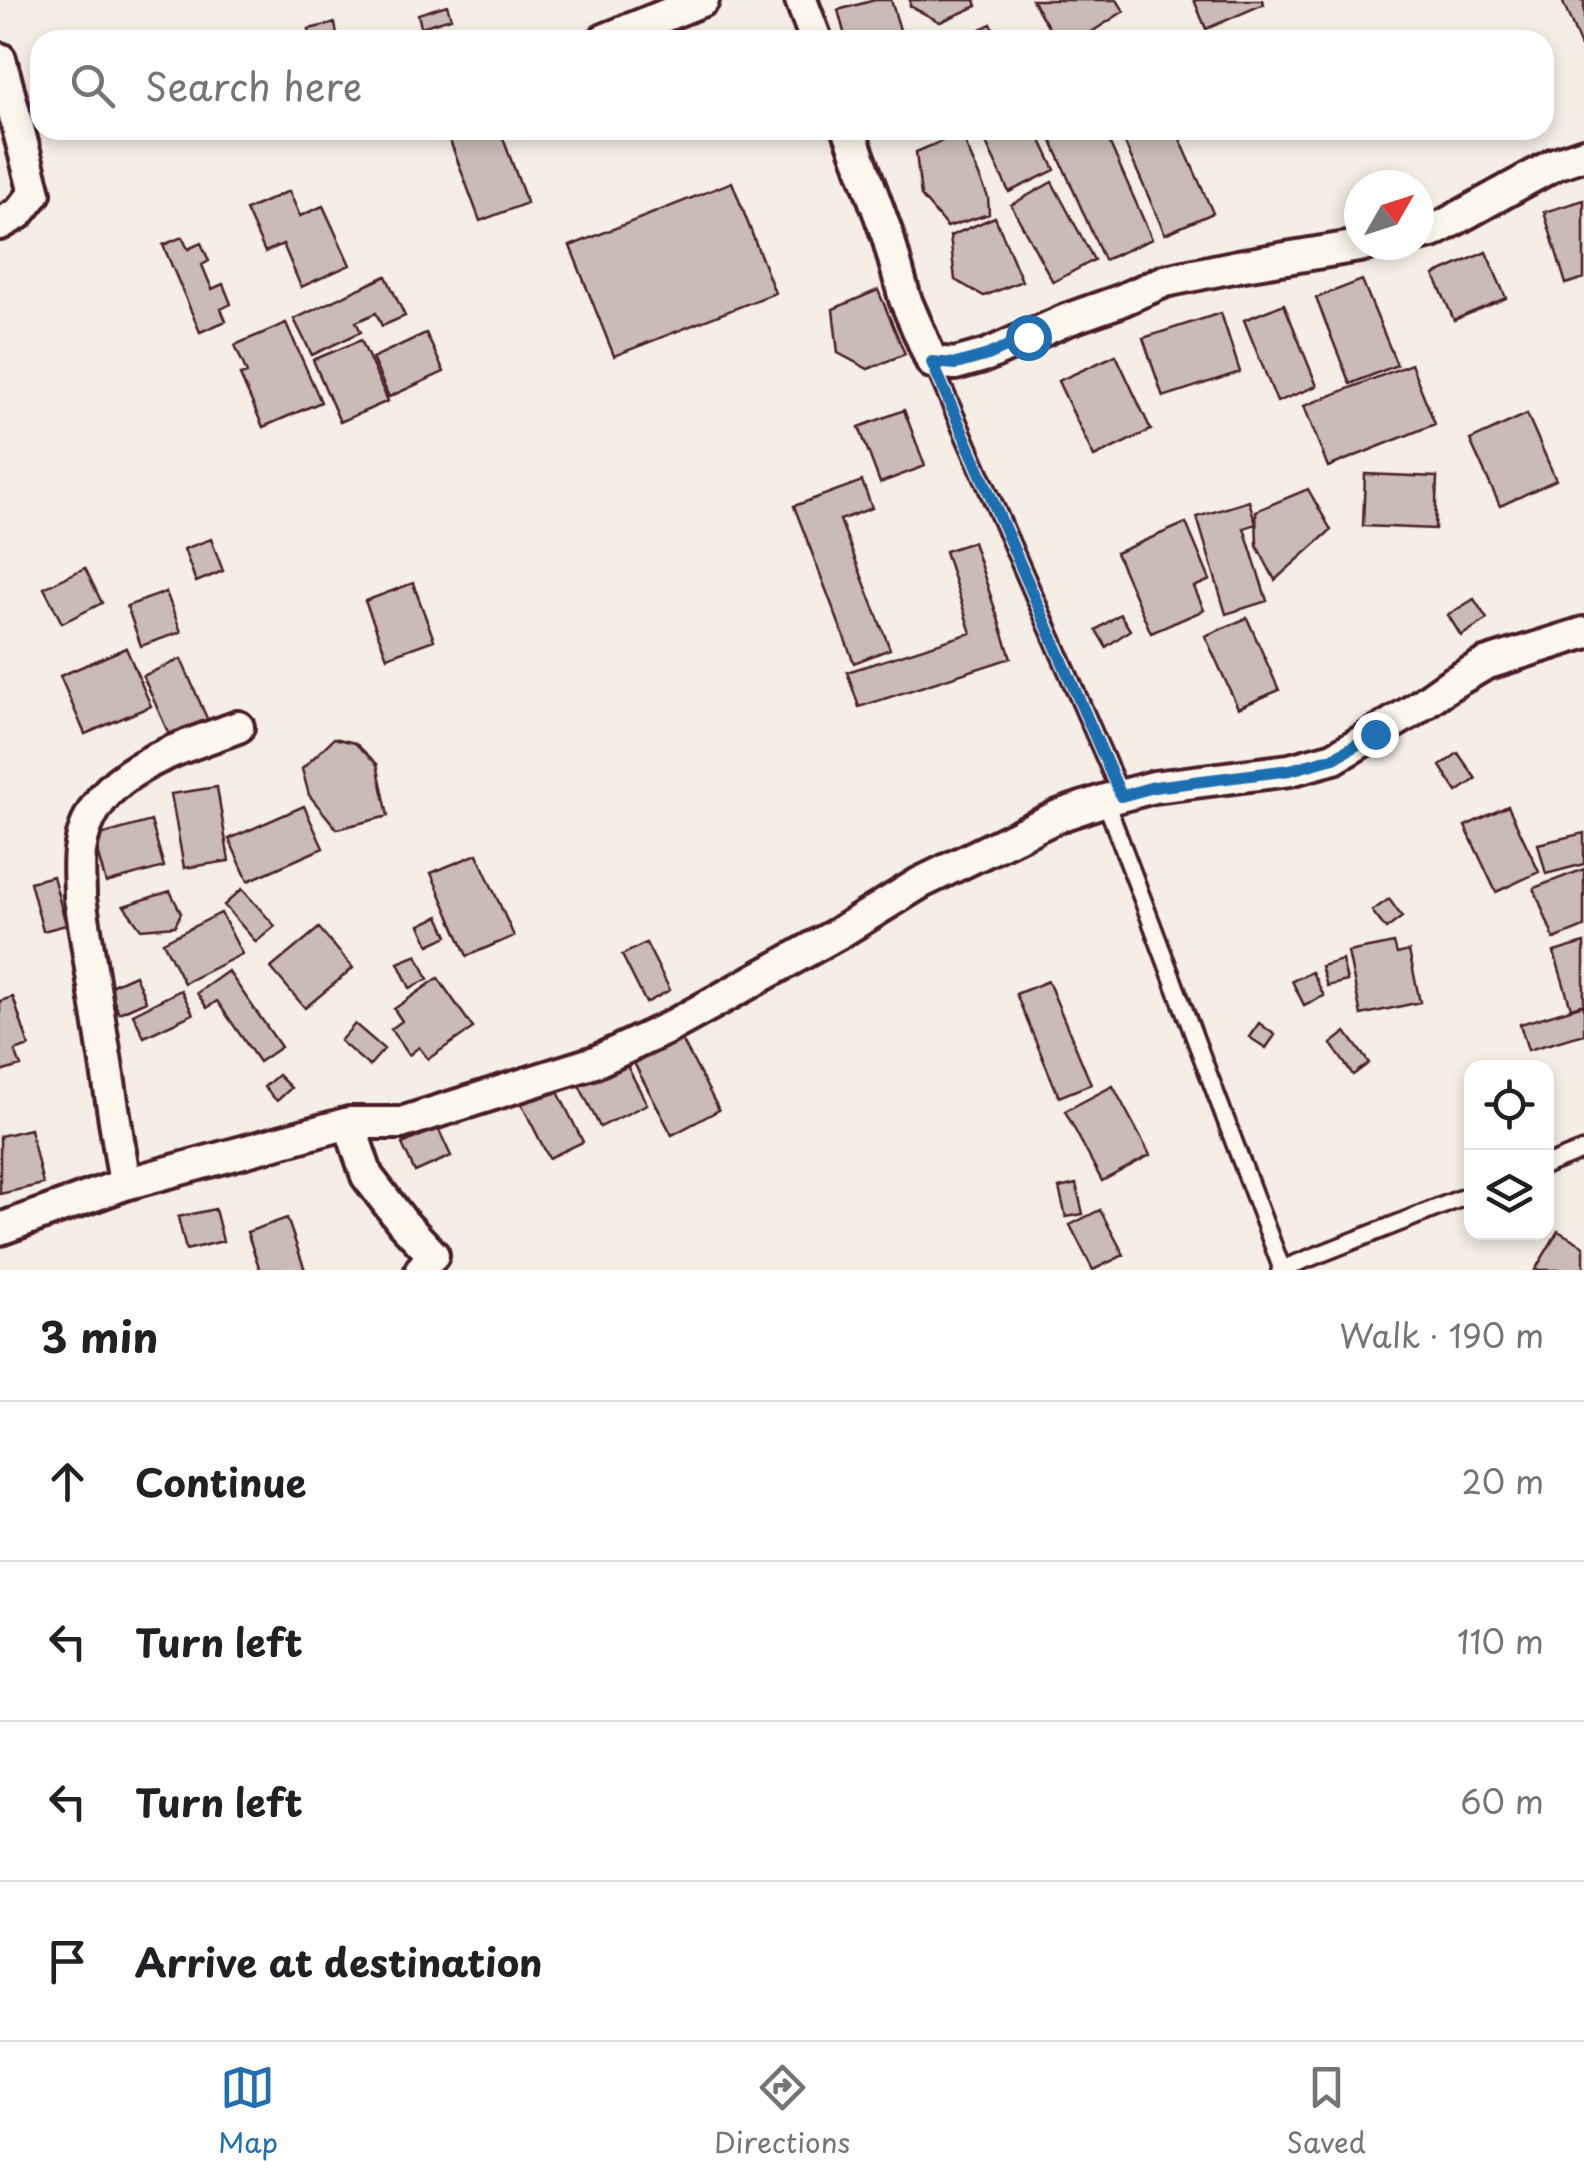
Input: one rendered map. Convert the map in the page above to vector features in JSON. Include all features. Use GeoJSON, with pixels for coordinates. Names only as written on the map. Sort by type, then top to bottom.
{"type":"FeatureCollection","features":[{"type":"Feature","properties":{"kind":"street"},"geometry":{"type":"LineString","coordinates":[[629,30],[704,0]]}},
{"type":"Feature","properties":{"kind":"street"},"geometry":{"type":"LineString","coordinates":[[802,0],[812,30]]}},
{"type":"Feature","properties":{"kind":"street"},"geometry":{"type":"LineString","coordinates":[[0,59],[36,194],[19,213],[0,224]]}},
{"type":"Feature","properties":{"kind":"street"},"geometry":{"type":"LineString","coordinates":[[853,140],[906,299],[932,362],[956,364],[988,355],[1164,281],[1344,249]]}},
{"type":"Feature","properties":{"kind":"street"},"geometry":{"type":"LineString","coordinates":[[1434,231],[1556,164],[1584,154]]}},
{"type":"Feature","properties":{"kind":"street"},"geometry":{"type":"LineString","coordinates":[[0,1229],[125,1184],[348,1122],[400,1124],[595,1062],[668,1028],[839,934],[920,883],[1058,816],[1154,787],[1290,770],[1334,758],[1484,664],[1584,633]]}},
{"type":"Feature","properties":{"kind":"street"},"geometry":{"type":"LineString","coordinates":[[125,1184],[80,898],[79,852],[92,810],[112,784],[182,748],[238,726]]}},
{"type":"Feature","properties":{"kind":"street"},"geometry":{"type":"LineString","coordinates":[[348,1122],[367,1176],[434,1255],[421,1270]]}},
{"type":"Feature","properties":{"kind":"lane"},"geometry":{"type":"LineString","coordinates":[[932,362],[1113,798],[1281,1270],[1464,1197]]}},
{"type":"Feature","properties":{"kind":"lane"},"geometry":{"type":"LineString","coordinates":[[1554,1162],[1584,1150]]}},
{"type":"Feature","properties":{"kind":"building"},"geometry":{"type":"Polygon","coordinates":[[[891,0],[900,30],[843,30],[838,10],[891,0]]]}},
{"type":"Feature","properties":{"kind":"building"},"geometry":{"type":"Polygon","coordinates":[[[910,0],[975,0],[977,6],[940,22],[910,6],[910,0]]]}},
{"type":"Feature","properties":{"kind":"building"},"geometry":{"type":"Polygon","coordinates":[[[1032,0],[1117,0],[1124,11],[1095,30],[1050,30],[1032,0]]]}},
{"type":"Feature","properties":{"kind":"building"},"geometry":{"type":"Polygon","coordinates":[[[1194,0],[1262,0],[1264,4],[1206,29],[1194,0]]]}},
{"type":"Feature","properties":{"kind":"building"},"geometry":{"type":"Polygon","coordinates":[[[1562,0],[1584,0],[1584,54],[1562,0]]]}},
{"type":"Feature","properties":{"kind":"building"},"geometry":{"type":"Polygon","coordinates":[[[447,5],[451,18],[421,27],[418,14],[447,5]]]}},
{"type":"Feature","properties":{"kind":"building"},"geometry":{"type":"Polygon","coordinates":[[[335,23],[336,30],[309,30],[335,23]]]}},
{"type":"Feature","properties":{"kind":"building"},"geometry":{"type":"Polygon","coordinates":[[[450,140],[504,140],[527,203],[480,221],[450,140]]]}},
{"type":"Feature","properties":{"kind":"building"},"geometry":{"type":"Polygon","coordinates":[[[944,140],[964,140],[988,197],[989,214],[947,227],[921,196],[916,152],[944,140]]]}},
{"type":"Feature","properties":{"kind":"building"},"geometry":{"type":"Polygon","coordinates":[[[985,140],[1041,140],[1055,170],[1009,192],[985,140]]]}},
{"type":"Feature","properties":{"kind":"building"},"geometry":{"type":"Polygon","coordinates":[[[1051,140],[1108,140],[1152,239],[1104,260],[1051,140]]]}},
{"type":"Feature","properties":{"kind":"building"},"geometry":{"type":"Polygon","coordinates":[[[1123,140],[1180,140],[1213,213],[1165,234],[1123,140]]]}},
{"type":"Feature","properties":{"kind":"building"},"geometry":{"type":"Polygon","coordinates":[[[732,182],[775,293],[614,356],[570,246],[732,182]]]}},
{"type":"Feature","properties":{"kind":"building"},"geometry":{"type":"Polygon","coordinates":[[[1052,182],[1094,260],[1053,282],[1011,205],[1052,182]]]}},
{"type":"Feature","properties":{"kind":"building"},"geometry":{"type":"Polygon","coordinates":[[[289,191],[300,216],[323,206],[350,265],[301,287],[283,244],[265,252],[246,210],[289,191]]]}},
{"type":"Feature","properties":{"kind":"building"},"geometry":{"type":"Polygon","coordinates":[[[1584,200],[1584,278],[1566,284],[1544,212],[1584,200]]]}},
{"type":"Feature","properties":{"kind":"building"},"geometry":{"type":"Polygon","coordinates":[[[995,217],[1022,281],[984,296],[955,280],[950,236],[995,217]]]}},
{"type":"Feature","properties":{"kind":"building"},"geometry":{"type":"Polygon","coordinates":[[[182,237],[188,249],[201,243],[209,261],[202,265],[212,289],[223,284],[231,304],[221,309],[226,321],[200,332],[163,245],[182,237]]]}},
{"type":"Feature","properties":{"kind":"building"},"geometry":{"type":"Polygon","coordinates":[[[1486,252],[1506,298],[1454,320],[1434,275],[1486,252]]]}},
{"type":"Feature","properties":{"kind":"building"},"geometry":{"type":"Polygon","coordinates":[[[386,276],[405,316],[382,326],[376,313],[356,322],[361,332],[312,355],[294,319],[386,276]]]}},
{"type":"Feature","properties":{"kind":"building"},"geometry":{"type":"Polygon","coordinates":[[[1362,280],[1397,365],[1350,384],[1316,298],[1362,280]]]}},
{"type":"Feature","properties":{"kind":"building"},"geometry":{"type":"Polygon","coordinates":[[[878,290],[905,354],[868,369],[838,353],[833,309],[878,290]]]}},
{"type":"Feature","properties":{"kind":"building"},"geometry":{"type":"Polygon","coordinates":[[[1284,304],[1317,386],[1277,402],[1244,320],[1284,304]]]}},
{"type":"Feature","properties":{"kind":"building"},"geometry":{"type":"Polygon","coordinates":[[[1221,313],[1240,372],[1163,397],[1143,338],[1221,313]]]}},
{"type":"Feature","properties":{"kind":"building"},"geometry":{"type":"Polygon","coordinates":[[[286,323],[321,402],[263,427],[240,375],[247,373],[235,345],[286,323]]]}},
{"type":"Feature","properties":{"kind":"building"},"geometry":{"type":"Polygon","coordinates":[[[426,333],[444,372],[389,397],[372,358],[426,333]]]}},
{"type":"Feature","properties":{"kind":"building"},"geometry":{"type":"Polygon","coordinates":[[[361,340],[388,401],[340,422],[313,360],[361,340]]]}},
{"type":"Feature","properties":{"kind":"building"},"geometry":{"type":"Polygon","coordinates":[[[1116,355],[1151,430],[1094,457],[1058,381],[1116,355]]]}},
{"type":"Feature","properties":{"kind":"building"},"geometry":{"type":"Polygon","coordinates":[[[1411,364],[1435,424],[1328,467],[1304,406],[1411,364]]]}},
{"type":"Feature","properties":{"kind":"building"},"geometry":{"type":"Polygon","coordinates":[[[904,410],[925,466],[880,483],[859,427],[904,410]]]}},
{"type":"Feature","properties":{"kind":"building"},"geometry":{"type":"Polygon","coordinates":[[[1527,414],[1556,480],[1500,506],[1470,440],[1527,414]]]}},
{"type":"Feature","properties":{"kind":"building"},"geometry":{"type":"Polygon","coordinates":[[[1365,474],[1437,477],[1435,529],[1363,526],[1365,474]]]}},
{"type":"Feature","properties":{"kind":"building"},"geometry":{"type":"Polygon","coordinates":[[[862,481],[872,508],[840,520],[890,649],[854,663],[794,506],[862,481]]]}},
{"type":"Feature","properties":{"kind":"building"},"geometry":{"type":"Polygon","coordinates":[[[1308,489],[1331,530],[1275,580],[1257,546],[1256,511],[1308,489]]]}},
{"type":"Feature","properties":{"kind":"building"},"geometry":{"type":"Polygon","coordinates":[[[1249,501],[1256,524],[1244,528],[1267,601],[1226,614],[1197,517],[1249,501]]]}},
{"type":"Feature","properties":{"kind":"building"},"geometry":{"type":"Polygon","coordinates":[[[1186,523],[1210,580],[1194,587],[1204,610],[1151,633],[1116,553],[1186,523]]]}},
{"type":"Feature","properties":{"kind":"building"},"geometry":{"type":"Polygon","coordinates":[[[211,539],[223,571],[196,582],[184,549],[211,539]]]}},
{"type":"Feature","properties":{"kind":"building"},"geometry":{"type":"Polygon","coordinates":[[[973,542],[1011,658],[859,707],[847,672],[971,633],[945,551],[973,542]]]}},
{"type":"Feature","properties":{"kind":"building"},"geometry":{"type":"Polygon","coordinates":[[[85,568],[102,603],[62,623],[44,588],[85,568]]]}},
{"type":"Feature","properties":{"kind":"building"},"geometry":{"type":"Polygon","coordinates":[[[413,583],[434,640],[387,657],[365,601],[413,583]]]}},
{"type":"Feature","properties":{"kind":"building"},"geometry":{"type":"Polygon","coordinates":[[[166,592],[181,632],[141,646],[127,606],[166,592]]]}},
{"type":"Feature","properties":{"kind":"building"},"geometry":{"type":"Polygon","coordinates":[[[1474,599],[1487,619],[1461,636],[1448,615],[1474,599]]]}},
{"type":"Feature","properties":{"kind":"building"},"geometry":{"type":"Polygon","coordinates":[[[1120,614],[1130,630],[1106,647],[1096,630],[1120,614]]]}},
{"type":"Feature","properties":{"kind":"building"},"geometry":{"type":"Polygon","coordinates":[[[1247,618],[1279,690],[1238,708],[1205,636],[1247,618]]]}},
{"type":"Feature","properties":{"kind":"building"},"geometry":{"type":"Polygon","coordinates":[[[126,648],[151,706],[85,734],[60,676],[126,648]]]}},
{"type":"Feature","properties":{"kind":"building"},"geometry":{"type":"Polygon","coordinates":[[[181,659],[209,723],[171,739],[143,676],[181,659]]]}},
{"type":"Feature","properties":{"kind":"building"},"geometry":{"type":"Polygon","coordinates":[[[334,738],[355,743],[377,764],[388,816],[337,829],[309,795],[302,769],[334,738]]]}},
{"type":"Feature","properties":{"kind":"building"},"geometry":{"type":"Polygon","coordinates":[[[1458,753],[1476,779],[1457,792],[1440,766],[1458,753]]]}},
{"type":"Feature","properties":{"kind":"building"},"geometry":{"type":"Polygon","coordinates":[[[217,787],[229,861],[184,868],[171,794],[217,787]]]}},
{"type":"Feature","properties":{"kind":"building"},"geometry":{"type":"Polygon","coordinates":[[[304,806],[323,848],[248,881],[229,839],[304,806]]]}},
{"type":"Feature","properties":{"kind":"building"},"geometry":{"type":"Polygon","coordinates":[[[1508,806],[1539,872],[1496,892],[1465,826],[1508,806]]]}},
{"type":"Feature","properties":{"kind":"building"},"geometry":{"type":"Polygon","coordinates":[[[151,821],[164,867],[106,883],[93,837],[151,821]]]}},
{"type":"Feature","properties":{"kind":"building"},"geometry":{"type":"Polygon","coordinates":[[[1584,833],[1584,864],[1546,874],[1538,844],[1584,833]]]}},
{"type":"Feature","properties":{"kind":"building"},"geometry":{"type":"Polygon","coordinates":[[[477,854],[514,936],[467,956],[431,873],[477,854]]]}},
{"type":"Feature","properties":{"kind":"building"},"geometry":{"type":"Polygon","coordinates":[[[1584,869],[1584,927],[1554,939],[1534,888],[1584,869]]]}},
{"type":"Feature","properties":{"kind":"building"},"geometry":{"type":"Polygon","coordinates":[[[53,876],[66,925],[43,931],[30,882],[53,876]]]}},
{"type":"Feature","properties":{"kind":"building"},"geometry":{"type":"Polygon","coordinates":[[[242,889],[275,926],[256,942],[224,905],[242,889]]]}},
{"type":"Feature","properties":{"kind":"building"},"geometry":{"type":"Polygon","coordinates":[[[170,891],[181,913],[175,926],[141,929],[124,906],[170,891]]]}},
{"type":"Feature","properties":{"kind":"building"},"geometry":{"type":"Polygon","coordinates":[[[1389,899],[1402,917],[1386,929],[1372,911],[1389,899]]]}},
{"type":"Feature","properties":{"kind":"building"},"geometry":{"type":"Polygon","coordinates":[[[221,913],[242,954],[184,983],[163,942],[221,913]]]}},
{"type":"Feature","properties":{"kind":"building"},"geometry":{"type":"Polygon","coordinates":[[[439,916],[448,936],[429,945],[420,925],[439,916]]]}},
{"type":"Feature","properties":{"kind":"building"},"geometry":{"type":"Polygon","coordinates":[[[319,928],[353,968],[305,1008],[271,968],[319,928]]]}},
{"type":"Feature","properties":{"kind":"building"},"geometry":{"type":"Polygon","coordinates":[[[646,943],[670,990],[646,1003],[622,955],[646,943]]]}},
{"type":"Feature","properties":{"kind":"building"},"geometry":{"type":"Polygon","coordinates":[[[1394,943],[1397,954],[1409,951],[1420,1002],[1361,1015],[1348,952],[1394,943]]]}},
{"type":"Feature","properties":{"kind":"building"},"geometry":{"type":"Polygon","coordinates":[[[1584,943],[1584,1004],[1571,1008],[1554,952],[1584,943]]]}},
{"type":"Feature","properties":{"kind":"building"},"geometry":{"type":"Polygon","coordinates":[[[417,955],[428,979],[410,988],[398,963],[417,955]]]}},
{"type":"Feature","properties":{"kind":"building"},"geometry":{"type":"Polygon","coordinates":[[[1342,960],[1347,981],[1327,986],[1321,966],[1342,960]]]}},
{"type":"Feature","properties":{"kind":"building"},"geometry":{"type":"Polygon","coordinates":[[[228,971],[281,1047],[259,1062],[217,1001],[207,1008],[197,993],[228,971]]]}},
{"type":"Feature","properties":{"kind":"building"},"geometry":{"type":"Polygon","coordinates":[[[1312,972],[1324,996],[1304,1005],[1292,981],[1312,972]]]}},
{"type":"Feature","properties":{"kind":"building"},"geometry":{"type":"Polygon","coordinates":[[[135,975],[146,1001],[119,1013],[108,987],[135,975]]]}},
{"type":"Feature","properties":{"kind":"building"},"geometry":{"type":"Polygon","coordinates":[[[438,978],[473,1028],[428,1059],[419,1047],[409,1055],[391,1029],[402,1021],[394,1009],[438,978]]]}},
{"type":"Feature","properties":{"kind":"building"},"geometry":{"type":"Polygon","coordinates":[[[1048,981],[1091,1084],[1059,1097],[1016,994],[1048,981]]]}},
{"type":"Feature","properties":{"kind":"building"},"geometry":{"type":"Polygon","coordinates":[[[181,990],[193,1014],[144,1037],[133,1014],[181,990]]]}},
{"type":"Feature","properties":{"kind":"building"},"geometry":{"type":"Polygon","coordinates":[[[13,997],[29,1046],[15,1051],[21,1066],[0,1072],[0,1001],[13,997]]]}},
{"type":"Feature","properties":{"kind":"building"},"geometry":{"type":"Polygon","coordinates":[[[1584,1005],[1584,1034],[1528,1050],[1520,1024],[1584,1005]]]}},
{"type":"Feature","properties":{"kind":"building"},"geometry":{"type":"Polygon","coordinates":[[[1259,1023],[1275,1035],[1266,1048],[1249,1037],[1259,1023]]]}},
{"type":"Feature","properties":{"kind":"building"},"geometry":{"type":"Polygon","coordinates":[[[355,1024],[384,1049],[369,1066],[340,1041],[355,1024]]]}},
{"type":"Feature","properties":{"kind":"building"},"geometry":{"type":"Polygon","coordinates":[[[1346,1032],[1369,1063],[1353,1075],[1331,1044],[1346,1032]]]}},
{"type":"Feature","properties":{"kind":"building"},"geometry":{"type":"Polygon","coordinates":[[[681,1038],[719,1110],[672,1135],[634,1063],[681,1038]]]}},
{"type":"Feature","properties":{"kind":"building"},"geometry":{"type":"Polygon","coordinates":[[[625,1062],[647,1104],[600,1127],[579,1085],[625,1062]]]}},
{"type":"Feature","properties":{"kind":"building"},"geometry":{"type":"Polygon","coordinates":[[[278,1075],[291,1088],[277,1101],[264,1087],[278,1075]]]}},
{"type":"Feature","properties":{"kind":"building"},"geometry":{"type":"Polygon","coordinates":[[[553,1082],[583,1142],[549,1158],[519,1099],[553,1082]]]}},
{"type":"Feature","properties":{"kind":"building"},"geometry":{"type":"Polygon","coordinates":[[[1113,1086],[1150,1155],[1102,1181],[1065,1111],[1113,1086]]]}},
{"type":"Feature","properties":{"kind":"building"},"geometry":{"type":"Polygon","coordinates":[[[438,1128],[451,1156],[415,1172],[402,1144],[438,1128]]]}},
{"type":"Feature","properties":{"kind":"building"},"geometry":{"type":"Polygon","coordinates":[[[30,1129],[43,1184],[0,1194],[0,1136],[30,1129]]]}},
{"type":"Feature","properties":{"kind":"building"},"geometry":{"type":"Polygon","coordinates":[[[1076,1184],[1083,1214],[1066,1217],[1059,1188],[1076,1184]]]}},
{"type":"Feature","properties":{"kind":"building"},"geometry":{"type":"Polygon","coordinates":[[[215,1209],[223,1241],[186,1250],[178,1217],[215,1209]]]}},
{"type":"Feature","properties":{"kind":"building"},"geometry":{"type":"Polygon","coordinates":[[[1100,1210],[1124,1255],[1093,1270],[1070,1225],[1100,1210]]]}},
{"type":"Feature","properties":{"kind":"building"},"geometry":{"type":"Polygon","coordinates":[[[287,1218],[305,1270],[260,1270],[247,1232],[287,1218]]]}},
{"type":"Feature","properties":{"kind":"building"},"geometry":{"type":"Polygon","coordinates":[[[1558,1231],[1584,1246],[1584,1270],[1535,1270],[1558,1231]]]}},
{"type":"Feature","properties":{"kind":"route"},"geometry":{"type":"LineString","coordinates":[[1028,337],[956,364],[932,362],[1121,796],[1154,787],[1290,770],[1334,758],[1375,734]]}}]}
